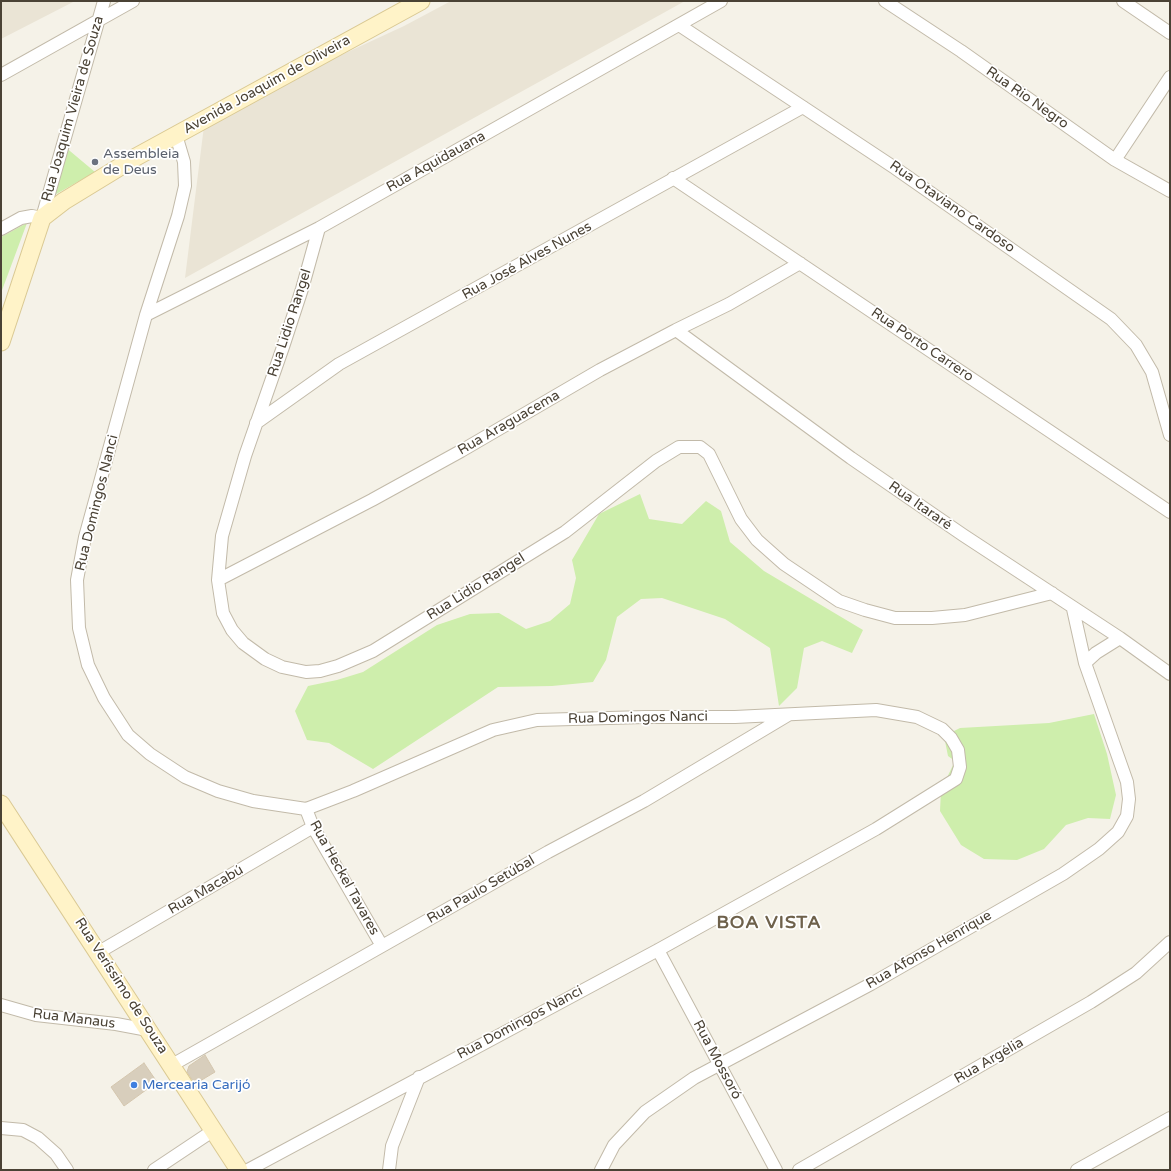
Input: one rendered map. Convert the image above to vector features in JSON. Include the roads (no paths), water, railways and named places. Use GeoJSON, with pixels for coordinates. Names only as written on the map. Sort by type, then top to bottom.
{"type":"FeatureCollection","features":[{"type":"Feature","properties":{"kind":"main road","name":"Avenida Joaquim de Oliveira"},"geometry":{"type":"LineString","coordinates":[[42,218],[64,201],[136,157],[421,1]]}},
{"type":"Feature","properties":{"kind":"main road"},"geometry":{"type":"LineString","coordinates":[[1,342],[42,218]]}},
{"type":"Feature","properties":{"kind":"main road","name":"Rua Veríssimo de Souza"},"geometry":{"type":"LineString","coordinates":[[1,804],[99,952],[239,1170]]}},
{"type":"Feature","properties":{"kind":"street","name":"Rua Joaquim Vieira de Souza"},"geometry":{"type":"LineString","coordinates":[[42,218],[104,1]]}},
{"type":"Feature","properties":{"kind":"street"},"geometry":{"type":"LineString","coordinates":[[1,75],[133,1]]}},
{"type":"Feature","properties":{"kind":"street","name":"Rua Aquidauana"},"geometry":{"type":"LineString","coordinates":[[146,314],[319,228],[720,1]]}},
{"type":"Feature","properties":{"kind":"street","name":"Rua Rio Negro"},"geometry":{"type":"LineString","coordinates":[[885,1],[961,51],[1115,160],[1170,191]]}},
{"type":"Feature","properties":{"kind":"street"},"geometry":{"type":"LineString","coordinates":[[1124,1],[1170,33]]}},
{"type":"Feature","properties":{"kind":"street","name":"Rua Otaviano Cardoso"},"geometry":{"type":"LineString","coordinates":[[679,25],[895,168],[1111,319],[1136,345],[1152,372],[1170,435]]}},
{"type":"Feature","properties":{"kind":"street"},"geometry":{"type":"LineString","coordinates":[[1115,160],[1170,77]]}},
{"type":"Feature","properties":{"kind":"street","name":"Rua José Alves Nunes"},"geometry":{"type":"LineString","coordinates":[[256,422],[339,364],[614,213],[673,178],[802,107]]}},
{"type":"Feature","properties":{"kind":"street","name":"Rua Domingos Nanci"},"geometry":{"type":"LineString","coordinates":[[176,135],[184,162],[185,186],[178,216],[146,314],[86,537],[77,580],[79,628],[88,665],[104,698],[128,735],[150,754],[185,777],[218,791],[253,801],[306,809],[353,792],[493,730],[536,720],[790,714],[876,710],[917,717],[942,729],[951,738],[958,750],[960,767],[956,779],[876,829],[658,950],[248,1170]]}},
{"type":"Feature","properties":{"kind":"street","name":"Rua Porto Carrero"},"geometry":{"type":"LineString","coordinates":[[673,178],[1170,512]]}},
{"type":"Feature","properties":{"kind":"street"},"geometry":{"type":"LineString","coordinates":[[1,229],[21,218],[32,216],[42,218]]}},
{"type":"Feature","properties":{"kind":"street","name":"Rua Lidio Rangel"},"geometry":{"type":"LineString","coordinates":[[319,228],[300,296],[256,422],[222,536],[218,580],[223,613],[232,630],[243,643],[265,659],[282,667],[306,672],[320,671],[332,668],[373,651],[565,532],[656,461],[679,447],[700,447],[709,454],[741,519],[757,540],[784,564],[839,601],[895,618],[932,618],[965,615],[1052,594]]}},
{"type":"Feature","properties":{"kind":"street","name":"Rua Araguacema"},"geometry":{"type":"LineString","coordinates":[[218,580],[392,488],[600,370],[676,330],[730,304],[800,263]]}},
{"type":"Feature","properties":{"kind":"street","name":"Rua Itararé"},"geometry":{"type":"LineString","coordinates":[[676,330],[851,458],[1073,609],[1120,638],[1170,674]]}},
{"type":"Feature","properties":{"kind":"street","name":"Rua Afonso Henrique"},"geometry":{"type":"LineString","coordinates":[[601,1170],[614,1145],[645,1112],[694,1078],[871,984],[1063,874],[1099,849],[1118,832],[1127,816],[1129,799],[1127,782],[1085,664],[1073,609]]}},
{"type":"Feature","properties":{"kind":"street"},"geometry":{"type":"LineString","coordinates":[[1085,664],[1096,653],[1120,638]]}},
{"type":"Feature","properties":{"kind":"street","name":"Rua Paulo Setúbal"},"geometry":{"type":"LineString","coordinates":[[172,1065],[548,852],[644,801],[790,714]]}},
{"type":"Feature","properties":{"kind":"street","name":"Rua Heckel Tavares"},"geometry":{"type":"LineString","coordinates":[[306,809],[313,827],[382,946]]}},
{"type":"Feature","properties":{"kind":"street","name":"Rua Macabú"},"geometry":{"type":"LineString","coordinates":[[99,952],[313,827]]}},
{"type":"Feature","properties":{"kind":"street","name":"Rua Argélia"},"geometry":{"type":"LineString","coordinates":[[799,1170],[1091,1002],[1136,972],[1170,942]]}},
{"type":"Feature","properties":{"kind":"street","name":"Rua Mossoró"},"geometry":{"type":"LineString","coordinates":[[658,950],[776,1170]]}},
{"type":"Feature","properties":{"kind":"street","name":"Rua Manaus"},"geometry":{"type":"LineString","coordinates":[[1,1005],[36,1015],[116,1024],[148,1030]]}},
{"type":"Feature","properties":{"kind":"street"},"geometry":{"type":"LineString","coordinates":[[389,1170],[392,1146],[419,1077]]}},
{"type":"Feature","properties":{"kind":"street"},"geometry":{"type":"LineString","coordinates":[[1077,1170],[1170,1118]]}},
{"type":"Feature","properties":{"kind":"street"},"geometry":{"type":"LineString","coordinates":[[1,1128],[23,1130],[38,1138],[56,1154],[67,1170]]}},
{"type":"Feature","properties":{"kind":"street"},"geometry":{"type":"LineString","coordinates":[[154,1170],[214,1130]]}},
{"type":"Feature","properties":{"kind":"place","name":"Assembleia de Deus"},"geometry":{"type":"Point","coordinates":[95,162]}},
{"type":"Feature","properties":{"kind":"place","name":"Mercearia Carijó"},"geometry":{"type":"Point","coordinates":[134,1085]}},
{"type":"Feature","properties":{"kind":"district","name":"BOA VISTA"},"geometry":{"type":"Point","coordinates":[769,923]}}]}
